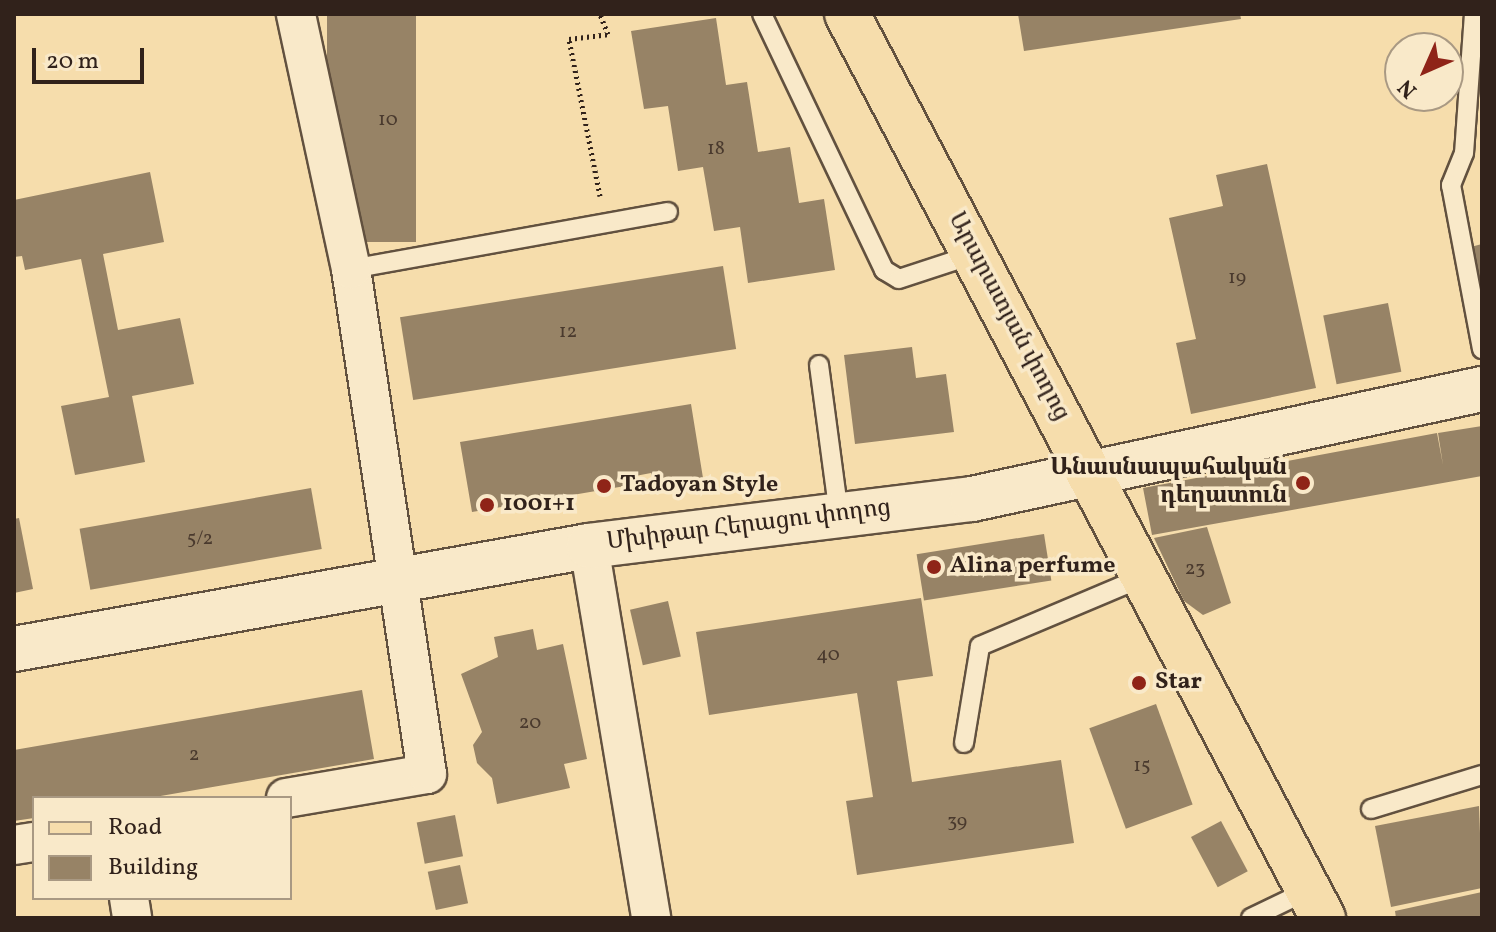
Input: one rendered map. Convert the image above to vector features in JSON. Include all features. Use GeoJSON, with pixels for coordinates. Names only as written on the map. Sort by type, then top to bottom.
{"type":"FeatureCollection","features":[{"type":"Feature","properties":{"kind":"main road","name":"Արարատյան փողոց"},"geometry":{"type":"LineString","coordinates":[[847,14],[1316,904]]}},
{"type":"Feature","properties":{"kind":"street"},"geometry":{"type":"LineString","coordinates":[[292,797],[427,774],[351,269],[296,14]]}},
{"type":"Feature","properties":{"kind":"street","name":"Մխիթար Հերացու փողոց"},"geometry":{"type":"LineString","coordinates":[[14,649],[589,546],[972,499],[1482,389]]}},
{"type":"Feature","properties":{"kind":"street"},"geometry":{"type":"LineString","coordinates":[[589,546],[651,918]]}},
{"type":"Feature","properties":{"kind":"lane"},"geometry":{"type":"LineString","coordinates":[[762,14],[884,270],[899,279],[975,254]]}},
{"type":"Feature","properties":{"kind":"lane"},"geometry":{"type":"LineString","coordinates":[[1474,14],[1464,153],[1451,185],[1482,349]]}},
{"type":"Feature","properties":{"kind":"lane"},"geometry":{"type":"LineString","coordinates":[[351,269],[668,212]]}},
{"type":"Feature","properties":{"kind":"lane"},"geometry":{"type":"LineString","coordinates":[[819,365],[839,515]]}},
{"type":"Feature","properties":{"kind":"lane"},"geometry":{"type":"LineString","coordinates":[[964,743],[980,646],[1145,576]]}},
{"type":"Feature","properties":{"kind":"lane"},"geometry":{"type":"LineString","coordinates":[[1371,809],[1482,775]]}},
{"type":"Feature","properties":{"kind":"lane"},"geometry":{"type":"LineString","coordinates":[[1251,918],[1316,904]]}},
{"type":"Feature","properties":{"kind":"path"},"geometry":{"type":"LineString","coordinates":[[600,14],[608,34],[569,39],[605,224]]}},
{"type":"Feature","properties":{"kind":"building"},"geometry":{"type":"Polygon","coordinates":[[[327,14],[416,14],[416,242],[327,242],[327,14]]]}},
{"type":"Feature","properties":{"kind":"building"},"geometry":{"type":"Polygon","coordinates":[[[1018,14],[1240,14],[1241,19],[1024,51],[1018,14]]]}},
{"type":"Feature","properties":{"kind":"building"},"geometry":{"type":"Polygon","coordinates":[[[716,18],[726,85],[747,82],[758,152],[790,147],[799,203],[824,199],[835,270],[748,283],[740,227],[714,231],[703,167],[678,171],[668,106],[644,109],[631,31],[716,18]]]}},
{"type":"Feature","properties":{"kind":"building"},"geometry":{"type":"Polygon","coordinates":[[[1267,164],[1316,388],[1191,414],[1176,343],[1196,339],[1169,218],[1223,206],[1216,175],[1267,164]]]}},
{"type":"Feature","properties":{"kind":"building"},"geometry":{"type":"Polygon","coordinates":[[[150,172],[164,242],[103,254],[118,330],[180,318],[194,384],[132,396],[145,462],[75,475],[61,406],[109,397],[81,259],[25,270],[22,256],[14,257],[14,200],[150,172]]]}},
{"type":"Feature","properties":{"kind":"building"},"geometry":{"type":"Polygon","coordinates":[[[1482,244],[1482,323],[1463,249],[1482,244]]]}},
{"type":"Feature","properties":{"kind":"building"},"geometry":{"type":"Polygon","coordinates":[[[723,266],[736,349],[413,400],[400,317],[723,266]]]}},
{"type":"Feature","properties":{"kind":"building"},"geometry":{"type":"Polygon","coordinates":[[[1388,303],[1401,372],[1337,384],[1323,316],[1388,303]]]}},
{"type":"Feature","properties":{"kind":"building"},"geometry":{"type":"Polygon","coordinates":[[[912,347],[916,378],[946,374],[954,432],[855,444],[844,355],[912,347]]]}},
{"type":"Feature","properties":{"kind":"building"},"geometry":{"type":"Polygon","coordinates":[[[691,404],[703,478],[653,486],[651,473],[630,477],[631,485],[472,512],[460,442],[691,404]]]}},
{"type":"Feature","properties":{"kind":"building"},"geometry":{"type":"Polygon","coordinates":[[[1482,426],[1482,476],[1152,535],[1143,488],[1437,433],[1443,465],[1438,433],[1482,426]]]}},
{"type":"Feature","properties":{"kind":"building"},"geometry":{"type":"Polygon","coordinates":[[[311,488],[322,549],[90,590],[80,529],[311,488]]]}},
{"type":"Feature","properties":{"kind":"building"},"geometry":{"type":"Polygon","coordinates":[[[19,518],[33,589],[14,593],[14,519],[19,518]]]}},
{"type":"Feature","properties":{"kind":"building"},"geometry":{"type":"Polygon","coordinates":[[[1207,527],[1231,603],[1203,615],[1184,601],[1154,538],[1207,527]]]}},
{"type":"Feature","properties":{"kind":"building"},"geometry":{"type":"Polygon","coordinates":[[[1044,534],[1051,580],[924,601],[917,554],[1044,534]]]}},
{"type":"Feature","properties":{"kind":"building"},"geometry":{"type":"Polygon","coordinates":[[[921,598],[933,676],[897,681],[912,782],[1061,760],[1074,843],[857,875],[846,801],[873,797],[857,693],[709,715],[696,632],[921,598]]]}},
{"type":"Feature","properties":{"kind":"building"},"geometry":{"type":"Polygon","coordinates":[[[668,601],[681,657],[643,665],[630,610],[668,601]]]}},
{"type":"Feature","properties":{"kind":"building"},"geometry":{"type":"Polygon","coordinates":[[[533,629],[537,650],[563,644],[587,759],[564,764],[570,788],[497,804],[492,778],[477,763],[473,745],[482,732],[461,674],[498,657],[494,637],[533,629]]]}},
{"type":"Feature","properties":{"kind":"building"},"geometry":{"type":"Polygon","coordinates":[[[362,690],[374,759],[161,796],[32,796],[32,818],[14,821],[14,750],[362,690]]]}},
{"type":"Feature","properties":{"kind":"building"},"geometry":{"type":"Polygon","coordinates":[[[1156,704],[1193,805],[1126,829],[1089,728],[1156,704]]]}},
{"type":"Feature","properties":{"kind":"building"},"geometry":{"type":"Polygon","coordinates":[[[1479,806],[1482,888],[1391,907],[1375,826],[1479,806]]]}},
{"type":"Feature","properties":{"kind":"building"},"geometry":{"type":"Polygon","coordinates":[[[455,815],[463,856],[425,864],[417,822],[455,815]]]}},
{"type":"Feature","properties":{"kind":"building"},"geometry":{"type":"Polygon","coordinates":[[[1221,821],[1248,871],[1218,887],[1191,837],[1221,821]]]}},
{"type":"Feature","properties":{"kind":"building"},"geometry":{"type":"Polygon","coordinates":[[[460,865],[468,903],[436,910],[428,872],[460,865]]]}},
{"type":"Feature","properties":{"kind":"building"},"geometry":{"type":"Polygon","coordinates":[[[1482,892],[1482,918],[1396,918],[1395,911],[1482,892]]]}},
{"type":"Feature","properties":{"kind":"place","name":"Անասնապահական դեղատուն"},"geometry":{"type":"Point","coordinates":[1303,483]}},
{"type":"Feature","properties":{"kind":"place","name":"Tadoyan Style"},"geometry":{"type":"Point","coordinates":[604,486]}},
{"type":"Feature","properties":{"kind":"place","name":"1001+1"},"geometry":{"type":"Point","coordinates":[487,505]}},
{"type":"Feature","properties":{"kind":"place","name":"Alina perfume"},"geometry":{"type":"Point","coordinates":[934,567]}},
{"type":"Feature","properties":{"kind":"place","name":"Star"},"geometry":{"type":"Point","coordinates":[1139,683]}}]}
